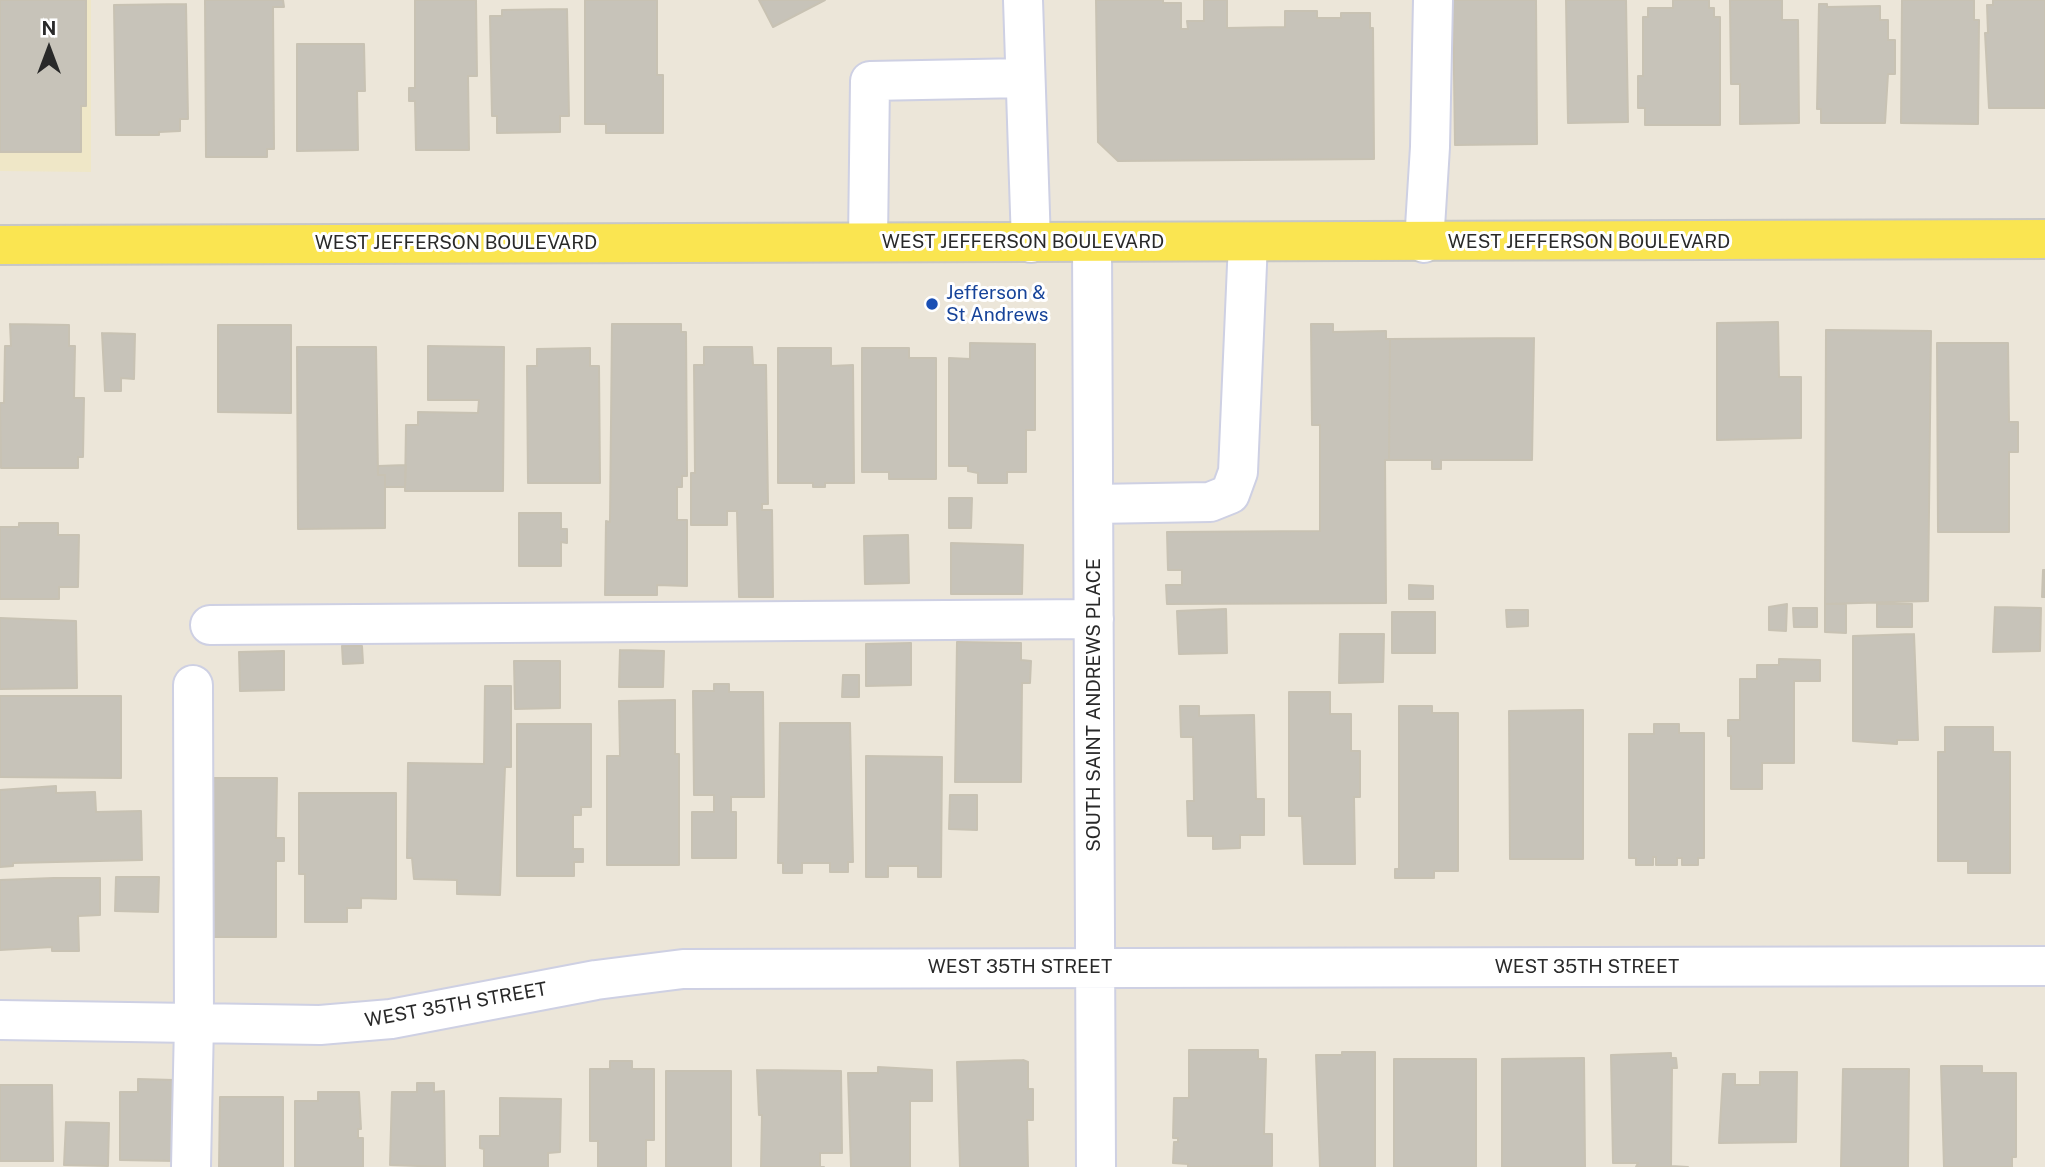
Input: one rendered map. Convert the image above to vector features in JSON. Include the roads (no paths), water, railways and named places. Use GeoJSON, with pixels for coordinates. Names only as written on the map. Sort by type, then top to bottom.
{"type":"FeatureCollection","features":[{"type":"Feature","properties":{"kind":"main road","name":"WEST JEFFERSON BOULEVARD"},"geometry":{"type":"LineString","coordinates":[[0,245],[868,240],[1092,244],[2045,239]]}},
{"type":"Feature","properties":{"kind":"street"},"geometry":{"type":"LineString","coordinates":[[1023,0],[1031,243]]}},
{"type":"Feature","properties":{"kind":"street"},"geometry":{"type":"LineString","coordinates":[[1424,243],[1430,147],[1433,0]]}},
{"type":"Feature","properties":{"kind":"street"},"geometry":{"type":"LineString","coordinates":[[868,240],[870,81],[1024,78]]}},
{"type":"Feature","properties":{"kind":"street"},"geometry":{"type":"LineString","coordinates":[[1094,504],[1210,502],[1230,494],[1238,472],[1248,242]]}},
{"type":"Feature","properties":{"kind":"street","name":"SOUTH SAINT ANDREWS PLACE"},"geometry":{"type":"LineString","coordinates":[[1092,244],[1096,1167]]}},
{"type":"Feature","properties":{"kind":"street"},"geometry":{"type":"LineString","coordinates":[[210,625],[1094,619]]}},
{"type":"Feature","properties":{"kind":"street"},"geometry":{"type":"LineString","coordinates":[[191,1167],[194,1023],[193,685]]}},
{"type":"Feature","properties":{"kind":"street","name":"WEST 35TH STREET"},"geometry":{"type":"LineString","coordinates":[[0,1020],[320,1025],[391,1019],[596,980],[683,969],[2045,966]]}},
{"type":"Feature","properties":{"kind":"place","name":"Jefferson & St Andrews"},"geometry":{"type":"Point","coordinates":[932,304]}}]}
